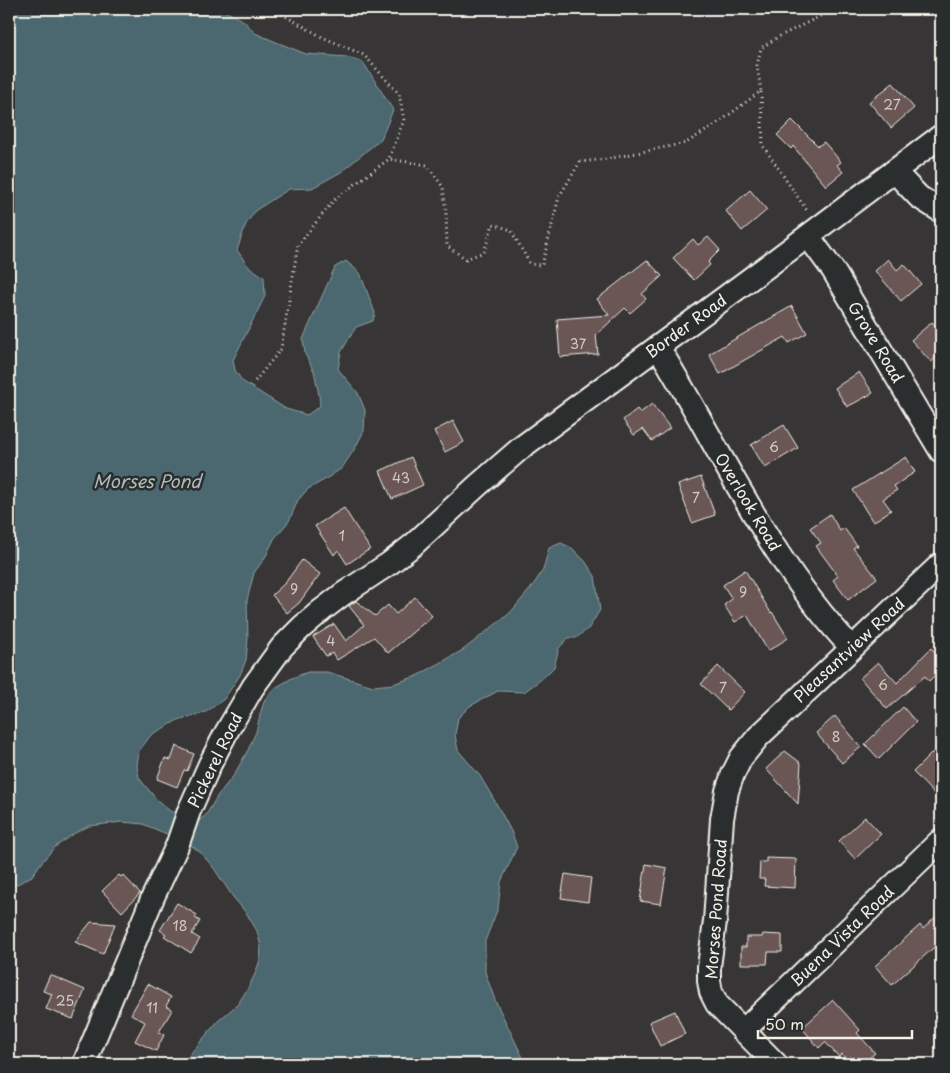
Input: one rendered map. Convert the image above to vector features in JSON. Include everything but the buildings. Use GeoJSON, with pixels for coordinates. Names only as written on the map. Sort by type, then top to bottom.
{"type":"FeatureCollection","features":[{"type":"Feature","properties":{"kind":"street","name":"Border Road"},"geometry":{"type":"LineString","coordinates":[[437,523],[522,447],[941,136]]}},
{"type":"Feature","properties":{"kind":"street"},"geometry":{"type":"LineString","coordinates":[[894,171],[919,197],[941,212]]}},
{"type":"Feature","properties":{"kind":"street","name":"Grove Road"},"geometry":{"type":"LineString","coordinates":[[813,232],[833,270],[941,451]]}},
{"type":"Feature","properties":{"kind":"street","name":"Overlook Road"},"geometry":{"type":"LineString","coordinates":[[658,347],[741,493],[790,572],[836,631],[852,648]]}},
{"type":"Feature","properties":{"kind":"street","name":"Pickerel Road"},"geometry":{"type":"LineString","coordinates":[[84,1064],[210,764],[253,687],[282,647],[302,627],[343,594],[390,563],[437,523]]}},
{"type":"Feature","properties":{"kind":"street","name":"Pleasantview Road"},"geometry":{"type":"LineString","coordinates":[[758,737],[941,564]]}},
{"type":"Feature","properties":{"kind":"street","name":"Morses Pond Road"},"geometry":{"type":"LineString","coordinates":[[758,737],[741,758],[727,791],[722,819],[709,981],[711,992],[718,1004],[776,1064]]}},
{"type":"Feature","properties":{"kind":"street","name":"Buena Vista Road"},"geometry":{"type":"LineString","coordinates":[[743,1031],[941,840]]}},
{"type":"Feature","properties":{"kind":"path"},"geometry":{"type":"LineString","coordinates":[[255,381],[281,349],[298,245],[334,200],[389,159],[404,120],[399,94],[364,55],[322,37],[273,9]]}},
{"type":"Feature","properties":{"kind":"path"},"geometry":{"type":"LineString","coordinates":[[813,232],[763,146],[761,91],[757,65],[760,48],[835,9]]}},
{"type":"Feature","properties":{"kind":"path"},"geometry":{"type":"LineString","coordinates":[[389,159],[427,165],[443,188],[447,246],[466,259],[484,252],[492,224],[511,230],[530,264],[542,265],[559,197],[580,162],[686,142],[717,124],[761,91]]}},
{"type":"Feature","properties":{"kind":"water","name":"Morses Pond"},"geometry":{"type":"Polygon","coordinates":[[[9,9],[221,9],[244,21],[255,33],[306,54],[347,57],[363,62],[393,110],[381,139],[341,172],[312,188],[289,189],[256,210],[246,224],[237,250],[248,266],[264,277],[265,296],[233,360],[235,370],[242,381],[286,409],[307,415],[320,406],[314,371],[305,354],[303,339],[335,267],[346,261],[360,273],[375,313],[373,321],[356,327],[341,352],[338,369],[358,393],[365,410],[364,431],[342,468],[308,489],[298,500],[289,521],[274,539],[266,556],[254,573],[247,600],[248,639],[246,660],[240,675],[224,699],[206,712],[178,720],[151,735],[139,751],[137,766],[139,778],[157,800],[170,811],[193,820],[200,820],[206,815],[218,795],[234,775],[256,732],[265,699],[275,688],[292,678],[308,672],[327,672],[373,686],[393,684],[417,676],[463,650],[510,613],[532,587],[543,570],[549,548],[561,543],[572,548],[585,561],[595,576],[600,610],[589,628],[576,638],[568,638],[559,648],[554,667],[524,692],[498,691],[470,706],[458,718],[455,735],[458,750],[480,776],[511,831],[517,847],[501,882],[498,908],[485,941],[485,972],[495,1000],[526,1064],[183,1064],[218,1021],[238,1004],[255,974],[260,960],[261,947],[257,931],[247,914],[199,851],[186,842],[143,824],[122,822],[89,826],[75,833],[55,847],[32,876],[12,887],[9,894],[9,9]]]}}]}
